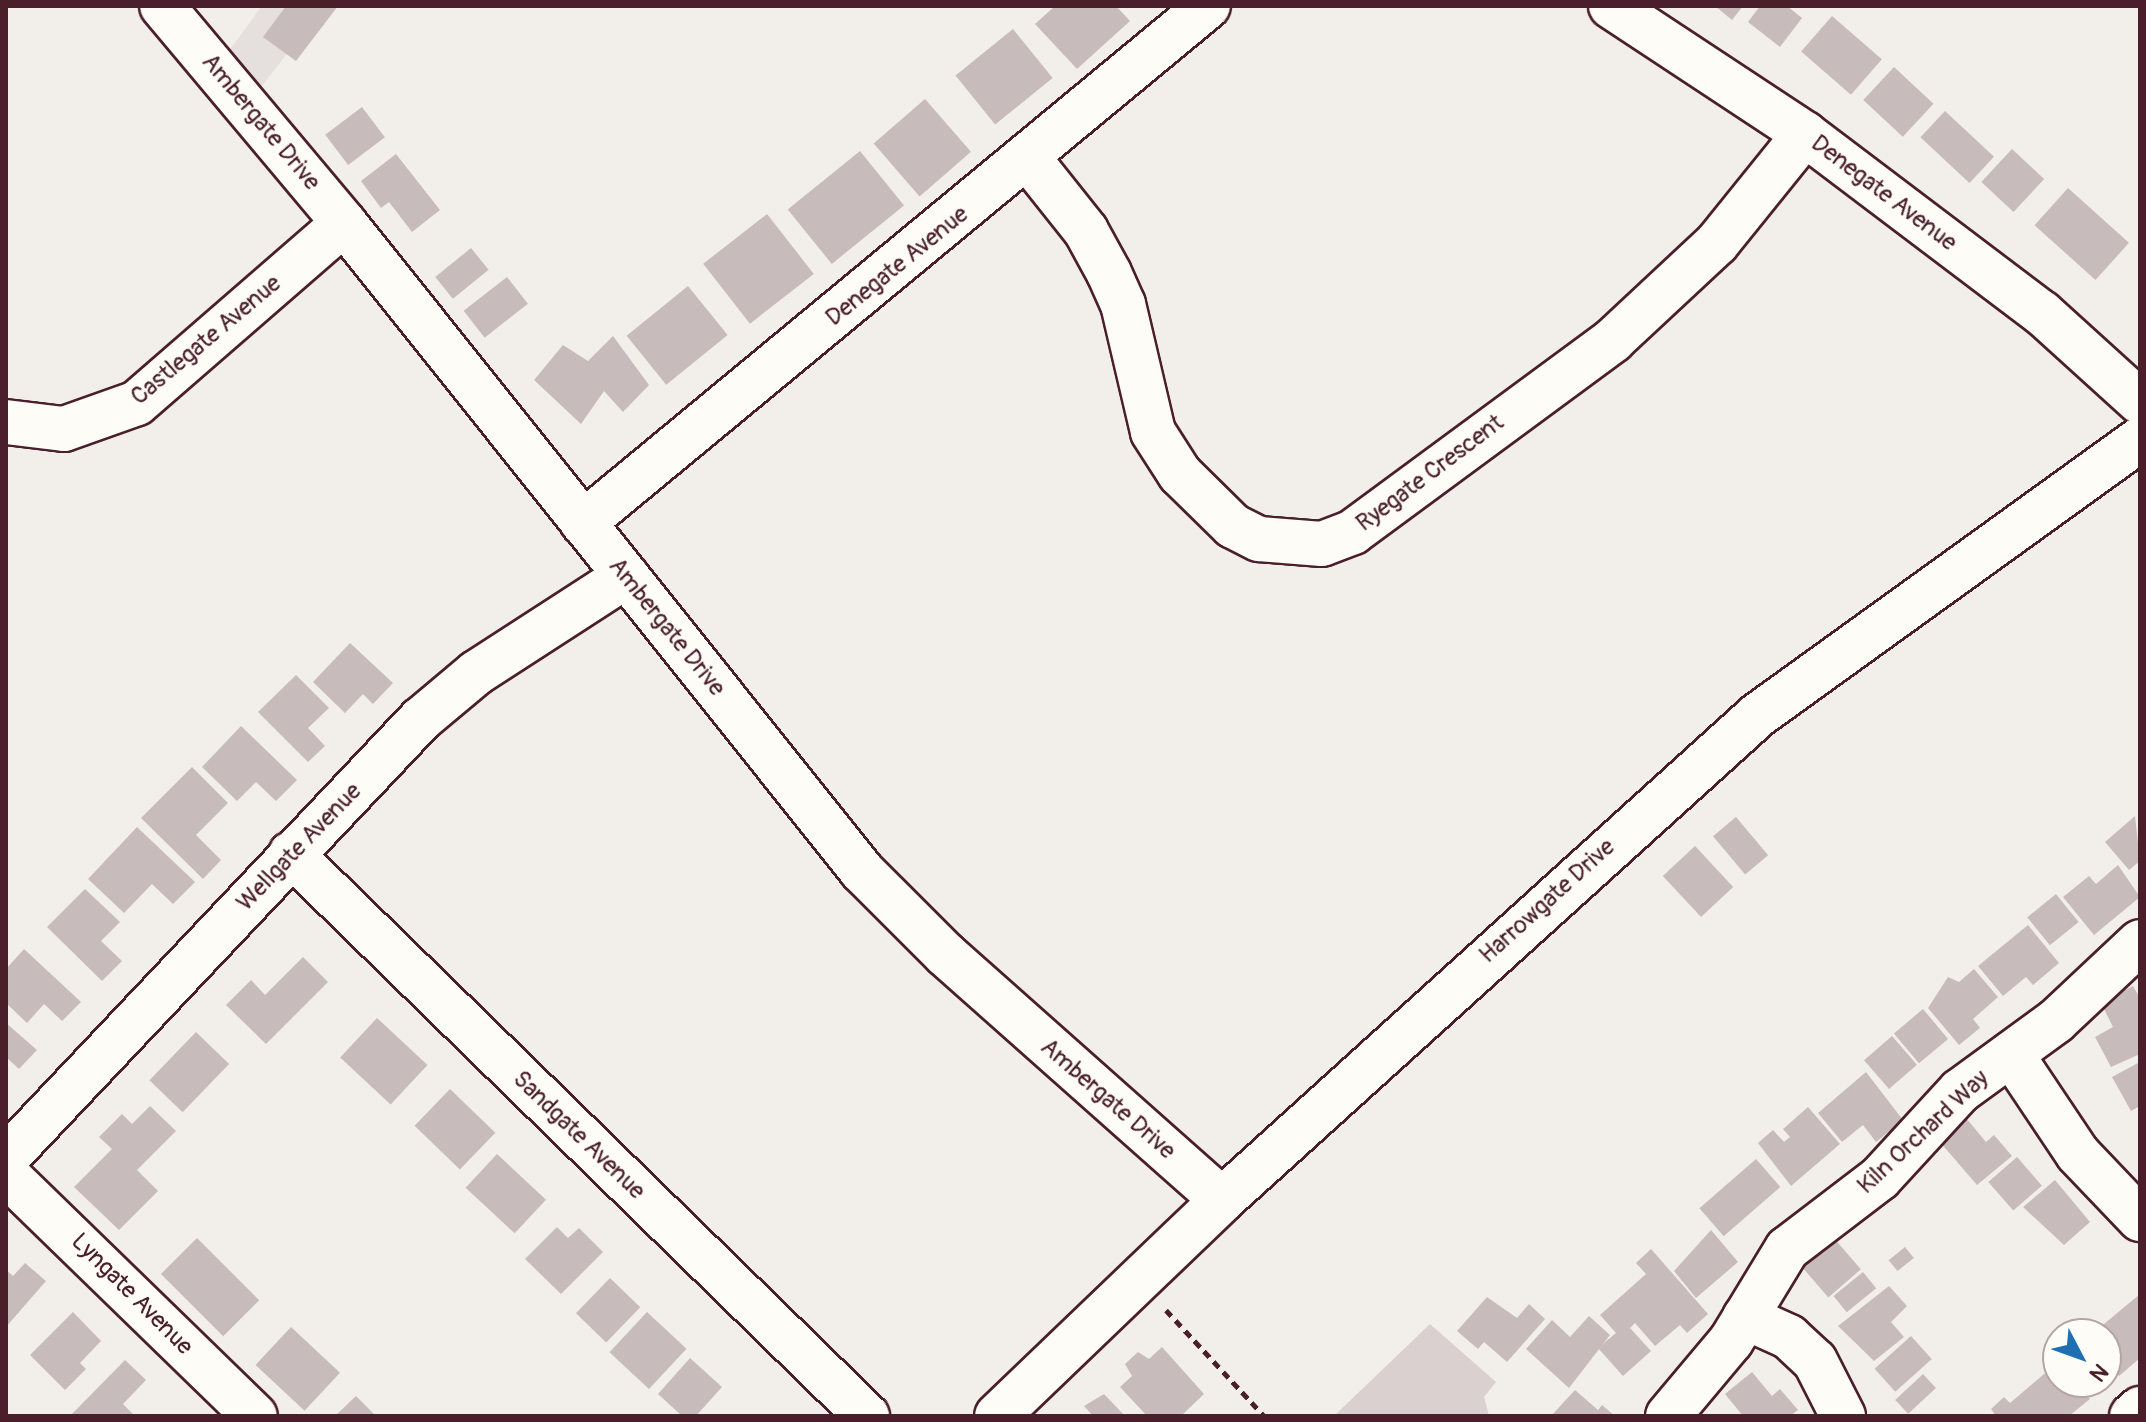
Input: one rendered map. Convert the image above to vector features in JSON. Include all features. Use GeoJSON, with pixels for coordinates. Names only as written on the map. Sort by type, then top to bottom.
{"type":"FeatureCollection","features":[{"type":"Feature","properties":{"kind":"street","name":"Denegate Avenue"},"geometry":{"type":"LineString","coordinates":[[583,523],[1208,6]]}},
{"type":"Feature","properties":{"kind":"street","name":"Denegate Avenue"},"geometry":{"type":"LineString","coordinates":[[1611,6],[1805,134],[2042,313],[2140,402]]}},
{"type":"Feature","properties":{"kind":"street","name":"Ambergate Drive"},"geometry":{"type":"LineString","coordinates":[[180,13],[862,871],[945,954],[1222,1200]]}},
{"type":"Feature","properties":{"kind":"street","name":"Ryegate Crescent"},"geometry":{"type":"LineString","coordinates":[[1028,158],[1086,231],[1109,273],[1123,304],[1153,432],[1180,474],[1233,526],[1259,539],[1322,544],[1353,532],[1613,340],[1717,243],[1805,134]]}},
{"type":"Feature","properties":{"kind":"street","name":"Castlegate Avenue"},"geometry":{"type":"LineString","coordinates":[[6,422],[64,429],[137,403],[344,223]]}},
{"type":"Feature","properties":{"kind":"street","name":"Harrowgate Drive"},"geometry":{"type":"LineString","coordinates":[[997,1416],[1222,1200],[1758,715],[2140,439]]}},
{"type":"Feature","properties":{"kind":"street","name":"Wellgate Avenue"},"geometry":{"type":"LineString","coordinates":[[6,1158],[420,720],[476,673],[626,576]]}},
{"type":"Feature","properties":{"kind":"street","name":"Sandgate Avenue"},"geometry":{"type":"LineString","coordinates":[[291,854],[867,1416]]}},
{"type":"Feature","properties":{"kind":"street","name":"Kiln Orchard Way"},"geometry":{"type":"LineString","coordinates":[[1668,1416],[1745,1317],[1793,1243],[1880,1178],[1960,1091],[2011,1054],[2140,942]]}},
{"type":"Feature","properties":{"kind":"street"},"geometry":{"type":"LineString","coordinates":[[2011,1054],[2078,1154],[2140,1219]]}},
{"type":"Feature","properties":{"kind":"street","name":"Lyngate Avenue"},"geometry":{"type":"LineString","coordinates":[[6,1174],[255,1416]]}},
{"type":"Feature","properties":{"kind":"street"},"geometry":{"type":"LineString","coordinates":[[1745,1317],[1789,1337],[1815,1361],[1843,1416]]}},
{"type":"Feature","properties":{"kind":"street"},"geometry":{"type":"LineString","coordinates":[[2132,1416],[2140,1409]]}},
{"type":"Feature","properties":{"kind":"path"},"geometry":{"type":"LineString","coordinates":[[1138,1280],[1264,1416]]}},
{"type":"Feature","properties":{"kind":"shaded area"},"geometry":{"type":"Polygon","coordinates":[[[262,6],[324,6],[251,100],[220,63],[262,6]]]}},
{"type":"Feature","properties":{"kind":"shaded area"},"geometry":{"type":"Polygon","coordinates":[[[1430,1324],[1496,1382],[1484,1397],[1489,1416],[1334,1416],[1430,1324]]]}},
{"type":"Feature","properties":{"kind":"building"},"geometry":{"type":"Polygon","coordinates":[[[286,6],[338,6],[296,61],[263,37],[286,6]]]}},
{"type":"Feature","properties":{"kind":"building"},"geometry":{"type":"Polygon","coordinates":[[[1055,6],[1116,6],[1130,21],[1077,69],[1035,24],[1055,6]]]}},
{"type":"Feature","properties":{"kind":"building"},"geometry":{"type":"Polygon","coordinates":[[[1715,6],[1743,6],[1732,20],[1715,6]]]}},
{"type":"Feature","properties":{"kind":"building"},"geometry":{"type":"Polygon","coordinates":[[[1760,6],[1787,6],[1802,18],[1780,47],[1748,22],[1760,6]]]}},
{"type":"Feature","properties":{"kind":"building"},"geometry":{"type":"Polygon","coordinates":[[[1832,16],[1882,59],[1851,95],[1801,51],[1832,16]]]}},
{"type":"Feature","properties":{"kind":"building"},"geometry":{"type":"Polygon","coordinates":[[[1013,29],[1053,78],[995,125],[955,76],[1013,29]]]}},
{"type":"Feature","properties":{"kind":"building"},"geometry":{"type":"Polygon","coordinates":[[[1894,67],[1933,104],[1903,137],[1863,100],[1894,67]]]}},
{"type":"Feature","properties":{"kind":"building"},"geometry":{"type":"Polygon","coordinates":[[[925,99],[971,152],[920,196],[874,144],[925,99]]]}},
{"type":"Feature","properties":{"kind":"building"},"geometry":{"type":"Polygon","coordinates":[[[362,107],[385,137],[348,165],[325,135],[362,107]]]}},
{"type":"Feature","properties":{"kind":"building"},"geometry":{"type":"Polygon","coordinates":[[[1945,111],[1994,157],[1969,183],[1920,137],[1945,111]]]}},
{"type":"Feature","properties":{"kind":"building"},"geometry":{"type":"Polygon","coordinates":[[[2012,149],[2044,179],[2013,212],[1981,182],[2012,149]]]}},
{"type":"Feature","properties":{"kind":"building"},"geometry":{"type":"Polygon","coordinates":[[[860,151],[904,205],[832,264],[788,210],[860,151]]]}},
{"type":"Feature","properties":{"kind":"building"},"geometry":{"type":"Polygon","coordinates":[[[396,154],[440,210],[412,232],[389,202],[381,208],[361,181],[396,154]]]}},
{"type":"Feature","properties":{"kind":"building"},"geometry":{"type":"Polygon","coordinates":[[[2068,188],[2129,243],[2095,280],[2035,225],[2068,188]]]}},
{"type":"Feature","properties":{"kind":"building"},"geometry":{"type":"Polygon","coordinates":[[[767,214],[814,274],[750,324],[703,264],[767,214]]]}},
{"type":"Feature","properties":{"kind":"building"},"geometry":{"type":"Polygon","coordinates":[[[471,248],[489,270],[453,299],[435,277],[471,248]]]}},
{"type":"Feature","properties":{"kind":"building"},"geometry":{"type":"Polygon","coordinates":[[[507,277],[528,304],[485,338],[464,311],[507,277]]]}},
{"type":"Feature","properties":{"kind":"building"},"geometry":{"type":"Polygon","coordinates":[[[688,286],[728,335],[666,385],[627,336],[688,286]]]}},
{"type":"Feature","properties":{"kind":"building"},"geometry":{"type":"Polygon","coordinates":[[[613,336],[649,385],[623,412],[604,391],[581,424],[534,380],[563,345],[588,361],[613,336]]]}},
{"type":"Feature","properties":{"kind":"building"},"geometry":{"type":"Polygon","coordinates":[[[350,643],[393,683],[373,704],[363,694],[345,713],[313,682],[350,643]]]}},
{"type":"Feature","properties":{"kind":"building"},"geometry":{"type":"Polygon","coordinates":[[[296,675],[329,708],[308,728],[325,746],[308,762],[258,712],[296,675]]]}},
{"type":"Feature","properties":{"kind":"building"},"geometry":{"type":"Polygon","coordinates":[[[241,726],[297,780],[276,801],[256,782],[237,801],[202,767],[241,726]]]}},
{"type":"Feature","properties":{"kind":"building"},"geometry":{"type":"Polygon","coordinates":[[[192,767],[228,803],[196,835],[221,860],[203,879],[141,818],[192,767]]]}},
{"type":"Feature","properties":{"kind":"building"},"geometry":{"type":"Polygon","coordinates":[[[2135,816],[2140,861],[2129,870],[2105,842],[2135,816]]]}},
{"type":"Feature","properties":{"kind":"building"},"geometry":{"type":"Polygon","coordinates":[[[1736,817],[1768,855],[1745,875],[1713,836],[1736,817]]]}},
{"type":"Feature","properties":{"kind":"building"},"geometry":{"type":"Polygon","coordinates":[[[137,827],[195,882],[173,904],[152,884],[124,913],[88,879],[137,827]]]}},
{"type":"Feature","properties":{"kind":"building"},"geometry":{"type":"Polygon","coordinates":[[[1695,846],[1733,887],[1701,917],[1663,876],[1695,846]]]}},
{"type":"Feature","properties":{"kind":"building"},"geometry":{"type":"Polygon","coordinates":[[[2118,865],[2140,897],[2094,935],[2063,897],[2089,876],[2096,884],[2118,865]]]}},
{"type":"Feature","properties":{"kind":"building"},"geometry":{"type":"Polygon","coordinates":[[[85,889],[120,922],[101,941],[122,961],[102,981],[47,927],[85,889]]]}},
{"type":"Feature","properties":{"kind":"building"},"geometry":{"type":"Polygon","coordinates":[[[2056,894],[2079,922],[2050,945],[2027,917],[2056,894]]]}},
{"type":"Feature","properties":{"kind":"building"},"geometry":{"type":"Polygon","coordinates":[[[2028,925],[2059,963],[2033,985],[2026,977],[2003,996],[1978,966],[2028,925]]]}},
{"type":"Feature","properties":{"kind":"building"},"geometry":{"type":"Polygon","coordinates":[[[24,949],[81,1002],[62,1021],[44,1004],[27,1023],[6,1003],[6,969],[24,949]]]}},
{"type":"Feature","properties":{"kind":"building"},"geometry":{"type":"Polygon","coordinates":[[[303,957],[328,982],[266,1044],[226,1005],[251,980],[265,995],[303,957]]]}},
{"type":"Feature","properties":{"kind":"building"},"geometry":{"type":"Polygon","coordinates":[[[1974,969],[1998,997],[1973,1019],[1980,1028],[1959,1045],[1928,1008],[1948,977],[1959,982],[1974,969]]]}},
{"type":"Feature","properties":{"kind":"building"},"geometry":{"type":"Polygon","coordinates":[[[2133,986],[2140,998],[2140,1054],[2111,1067],[2095,1037],[2113,1027],[2101,1003],[2133,986]]]}},
{"type":"Feature","properties":{"kind":"building"},"geometry":{"type":"Polygon","coordinates":[[[1923,1009],[1948,1039],[1919,1063],[1894,1033],[1923,1009]]]}},
{"type":"Feature","properties":{"kind":"building"},"geometry":{"type":"Polygon","coordinates":[[[377,1018],[427,1065],[391,1105],[340,1057],[377,1018]]]}},
{"type":"Feature","properties":{"kind":"building"},"geometry":{"type":"Polygon","coordinates":[[[6,1023],[37,1050],[19,1069],[6,1057],[6,1023]]]}},
{"type":"Feature","properties":{"kind":"building"},"geometry":{"type":"Polygon","coordinates":[[[196,1032],[229,1064],[183,1112],[149,1080],[196,1032]]]}},
{"type":"Feature","properties":{"kind":"building"},"geometry":{"type":"Polygon","coordinates":[[[1892,1036],[1917,1065],[1889,1089],[1864,1060],[1892,1036]]]}},
{"type":"Feature","properties":{"kind":"building"},"geometry":{"type":"Polygon","coordinates":[[[2140,1062],[2140,1106],[2131,1111],[2112,1077],[2140,1062]]]}},
{"type":"Feature","properties":{"kind":"building"},"geometry":{"type":"Polygon","coordinates":[[[1866,1072],[1903,1120],[1876,1142],[1863,1125],[1842,1142],[1818,1113],[1866,1072]]]}},
{"type":"Feature","properties":{"kind":"building"},"geometry":{"type":"Polygon","coordinates":[[[450,1089],[495,1133],[460,1169],[415,1126],[450,1089]]]}},
{"type":"Feature","properties":{"kind":"building"},"geometry":{"type":"Polygon","coordinates":[[[150,1106],[176,1131],[137,1170],[158,1191],[119,1230],[74,1187],[112,1149],[99,1137],[122,1114],[132,1124],[150,1106]]]}},
{"type":"Feature","properties":{"kind":"building"},"geometry":{"type":"Polygon","coordinates":[[[1808,1107],[1840,1144],[1791,1186],[1758,1143],[1773,1130],[1784,1142],[1790,1137],[1783,1129],[1808,1107]]]}},
{"type":"Feature","properties":{"kind":"building"},"geometry":{"type":"Polygon","coordinates":[[[1966,1118],[1986,1142],[1994,1135],[2012,1156],[1977,1185],[1939,1141],[1966,1118]]]}},
{"type":"Feature","properties":{"kind":"building"},"geometry":{"type":"Polygon","coordinates":[[[497,1154],[546,1200],[515,1233],[466,1188],[497,1154]]]}},
{"type":"Feature","properties":{"kind":"building"},"geometry":{"type":"Polygon","coordinates":[[[2017,1157],[2042,1186],[2013,1211],[1988,1182],[2017,1157]]]}},
{"type":"Feature","properties":{"kind":"building"},"geometry":{"type":"Polygon","coordinates":[[[1756,1159],[1780,1187],[1724,1236],[1699,1208],[1756,1159]]]}},
{"type":"Feature","properties":{"kind":"building"},"geometry":{"type":"Polygon","coordinates":[[[2055,1180],[2090,1222],[2064,1245],[2023,1207],[2055,1180]]]}},
{"type":"Feature","properties":{"kind":"building"},"geometry":{"type":"Polygon","coordinates":[[[557,1227],[568,1238],[579,1228],[603,1252],[561,1294],[525,1259],[557,1227]]]}},
{"type":"Feature","properties":{"kind":"building"},"geometry":{"type":"Polygon","coordinates":[[[1711,1230],[1738,1262],[1696,1298],[1674,1271],[1711,1230]]]}},
{"type":"Feature","properties":{"kind":"building"},"geometry":{"type":"Polygon","coordinates":[[[1832,1236],[1861,1269],[1828,1297],[1800,1264],[1832,1236]]]}},
{"type":"Feature","properties":{"kind":"building"},"geometry":{"type":"Polygon","coordinates":[[[197,1238],[259,1300],[223,1336],[161,1274],[197,1238]]]}},
{"type":"Feature","properties":{"kind":"building"},"geometry":{"type":"Polygon","coordinates":[[[1905,1247],[1914,1258],[1897,1271],[1889,1260],[1905,1247]]]}},
{"type":"Feature","properties":{"kind":"building"},"geometry":{"type":"Polygon","coordinates":[[[1651,1249],[1708,1314],[1687,1333],[1680,1325],[1655,1346],[1635,1323],[1630,1328],[1651,1351],[1623,1376],[1598,1348],[1616,1333],[1600,1315],[1646,1274],[1636,1263],[1651,1249]]]}},
{"type":"Feature","properties":{"kind":"building"},"geometry":{"type":"Polygon","coordinates":[[[25,1263],[46,1281],[6,1327],[6,1270],[13,1276],[25,1263]]]}},
{"type":"Feature","properties":{"kind":"building"},"geometry":{"type":"Polygon","coordinates":[[[1863,1272],[1876,1288],[1847,1312],[1833,1296],[1863,1272]]]}},
{"type":"Feature","properties":{"kind":"building"},"geometry":{"type":"Polygon","coordinates":[[[610,1278],[640,1307],[606,1342],[576,1313],[610,1278]]]}},
{"type":"Feature","properties":{"kind":"building"},"geometry":{"type":"Polygon","coordinates":[[[1889,1286],[1907,1306],[1891,1322],[1904,1337],[1874,1361],[1838,1326],[1889,1286]]]}},
{"type":"Feature","properties":{"kind":"building"},"geometry":{"type":"Polygon","coordinates":[[[2140,1294],[2140,1358],[2122,1373],[2122,1318],[2111,1318],[2140,1294]]]}},
{"type":"Feature","properties":{"kind":"building"},"geometry":{"type":"Polygon","coordinates":[[[1487,1297],[1517,1318],[1529,1304],[1545,1319],[1507,1362],[1484,1342],[1478,1349],[1457,1331],[1487,1297]]]}},
{"type":"Feature","properties":{"kind":"building"},"geometry":{"type":"Polygon","coordinates":[[[73,1312],[101,1341],[80,1363],[86,1369],[65,1390],[30,1355],[73,1312]]]}},
{"type":"Feature","properties":{"kind":"building"},"geometry":{"type":"Polygon","coordinates":[[[647,1312],[686,1349],[649,1389],[609,1352],[647,1312]]]}},
{"type":"Feature","properties":{"kind":"building"},"geometry":{"type":"Polygon","coordinates":[[[1589,1316],[1610,1335],[1569,1388],[1526,1349],[1552,1320],[1570,1337],[1589,1316]]]}},
{"type":"Feature","properties":{"kind":"building"},"geometry":{"type":"Polygon","coordinates":[[[291,1327],[340,1373],[305,1411],[256,1365],[291,1327]]]}},
{"type":"Feature","properties":{"kind":"building"},"geometry":{"type":"Polygon","coordinates":[[[1911,1336],[1932,1359],[1895,1392],[1875,1369],[1911,1336]]]}},
{"type":"Feature","properties":{"kind":"building"},"geometry":{"type":"Polygon","coordinates":[[[1162,1347],[1204,1394],[1181,1416],[1147,1416],[1120,1387],[1132,1376],[1125,1364],[1138,1352],[1149,1359],[1162,1347]]]}},
{"type":"Feature","properties":{"kind":"building"},"geometry":{"type":"Polygon","coordinates":[[[690,1358],[722,1387],[696,1416],[682,1416],[658,1394],[690,1358]]]}},
{"type":"Feature","properties":{"kind":"building"},"geometry":{"type":"Polygon","coordinates":[[[125,1360],[146,1380],[123,1404],[135,1416],[70,1416],[125,1360]]]}},
{"type":"Feature","properties":{"kind":"building"},"geometry":{"type":"Polygon","coordinates":[[[1752,1372],[1772,1396],[1780,1389],[1798,1410],[1790,1416],[1743,1416],[1725,1394],[1752,1372]]]}},
{"type":"Feature","properties":{"kind":"building"},"geometry":{"type":"Polygon","coordinates":[[[1923,1374],[1936,1388],[1908,1414],[1895,1400],[1923,1374]]]}},
{"type":"Feature","properties":{"kind":"building"},"geometry":{"type":"Polygon","coordinates":[[[2042,1376],[2042,1398],[2090,1399],[2069,1416],[1996,1416],[1991,1409],[2004,1397],[2010,1403],[2042,1376]]]}},
{"type":"Feature","properties":{"kind":"building"},"geometry":{"type":"Polygon","coordinates":[[[1575,1390],[1598,1410],[1602,1405],[1615,1416],[1551,1416],[1575,1390]]]}},
{"type":"Feature","properties":{"kind":"building"},"geometry":{"type":"Polygon","coordinates":[[[1104,1394],[1125,1416],[1093,1416],[1084,1406],[1104,1394]]]}},
{"type":"Feature","properties":{"kind":"building"},"geometry":{"type":"Polygon","coordinates":[[[356,1396],[376,1416],[335,1416],[356,1396]]]}}]}
